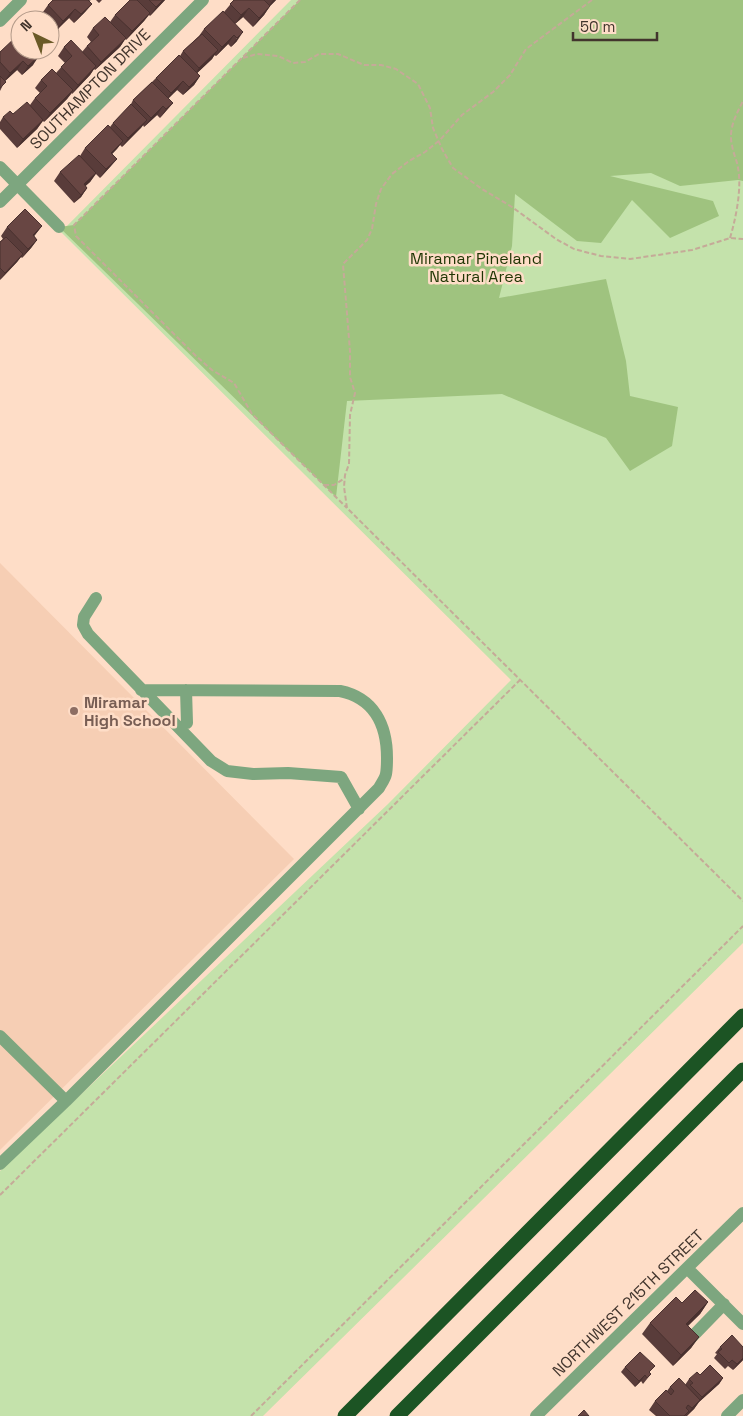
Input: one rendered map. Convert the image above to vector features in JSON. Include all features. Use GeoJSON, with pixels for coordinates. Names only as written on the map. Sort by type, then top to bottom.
{"type":"FeatureCollection","features":[{"type":"Feature","properties":{"kind":"highway"},"geometry":{"type":"LineString","coordinates":[[345,1416],[743,1016]]}},
{"type":"Feature","properties":{"kind":"highway"},"geometry":{"type":"LineString","coordinates":[[397,1416],[743,1070]]}},
{"type":"Feature","properties":{"kind":"street"},"geometry":{"type":"LineString","coordinates":[[0,21],[21,0]]}},
{"type":"Feature","properties":{"kind":"street","name":"SOUTHAMPTON DRIVE"},"geometry":{"type":"LineString","coordinates":[[0,202],[202,0]]}},
{"type":"Feature","properties":{"kind":"street"},"geometry":{"type":"LineString","coordinates":[[0,167],[59,227]]}},
{"type":"Feature","properties":{"kind":"street"},"geometry":{"type":"LineString","coordinates":[[96,598],[84,617],[82,625],[96,644],[211,761],[227,771],[253,774],[288,773],[341,777],[359,809]]}},
{"type":"Feature","properties":{"kind":"street"},"geometry":{"type":"LineString","coordinates":[[0,1164],[66,1101],[359,809],[379,788],[386,774],[387,746],[381,721],[365,700],[353,694],[340,691],[141,690]]}},
{"type":"Feature","properties":{"kind":"street"},"geometry":{"type":"LineString","coordinates":[[186,690],[187,723]]}},
{"type":"Feature","properties":{"kind":"street"},"geometry":{"type":"LineString","coordinates":[[0,1036],[66,1101]]}},
{"type":"Feature","properties":{"kind":"street","name":"NORTHWEST 215TH STREET"},"geometry":{"type":"LineString","coordinates":[[536,1416],[743,1213]]}},
{"type":"Feature","properties":{"kind":"street"},"geometry":{"type":"LineString","coordinates":[[687,1268],[743,1324]]}},
{"type":"Feature","properties":{"kind":"street"},"geometry":{"type":"LineString","coordinates":[[690,1339],[724,1304]]}},
{"type":"Feature","properties":{"kind":"street"},"geometry":{"type":"LineString","coordinates":[[727,1416],[743,1400]]}},
{"type":"Feature","properties":{"kind":"path"},"geometry":{"type":"LineString","coordinates":[[300,0],[74,226],[76,236],[196,356],[212,370],[234,383],[252,414],[743,901]]}},
{"type":"Feature","properties":{"kind":"path"},"geometry":{"type":"LineString","coordinates":[[347,508],[344,487],[349,464],[350,415],[355,393],[350,377],[350,351],[343,264],[367,240],[372,229],[380,189],[392,174],[425,152],[462,115],[493,92],[510,75],[526,49],[592,0]]}},
{"type":"Feature","properties":{"kind":"path"},"geometry":{"type":"LineString","coordinates":[[241,59],[257,54],[278,56],[293,63],[305,62],[319,54],[338,54],[364,65],[381,65],[396,68],[418,84],[430,108],[432,128],[453,168],[482,189],[512,206],[556,239],[574,249],[601,256],[630,259],[692,250],[730,238],[742,239]]}},
{"type":"Feature","properties":{"kind":"path"},"geometry":{"type":"LineString","coordinates":[[730,238],[736,218],[739,168],[731,144],[733,121],[743,101]]}},
{"type":"Feature","properties":{"kind":"path"},"geometry":{"type":"LineString","coordinates":[[324,485],[334,485],[345,478]]}},
{"type":"Feature","properties":{"kind":"path"},"geometry":{"type":"LineString","coordinates":[[0,1195],[520,680]]}},
{"type":"Feature","properties":{"kind":"path"},"geometry":{"type":"LineString","coordinates":[[252,1416],[743,926]]}},
{"type":"Feature","properties":{"kind":"shaded area","name":"Miramar High School"},"geometry":{"type":"Polygon","coordinates":[[[0,563],[294,859],[0,1150],[0,563]]]}},
{"type":"Feature","properties":{"kind":"green space","name":"Miramar Pineland Natural Area"},"geometry":{"type":"Polygon","coordinates":[[[291,0],[743,0],[743,943],[263,1416],[0,1416],[0,1171],[388,804],[511,680],[61,232],[291,0]]]}},
{"type":"Feature","properties":{"kind":"green space"},"geometry":{"type":"Polygon","coordinates":[[[300,0],[743,0],[743,181],[680,186],[651,173],[610,176],[713,201],[719,216],[670,238],[632,200],[601,243],[577,241],[515,194],[512,246],[499,298],[606,279],[626,361],[630,396],[678,407],[672,446],[630,471],[606,438],[502,394],[347,401],[336,497],[59,227],[74,225],[300,0]]]}},
{"type":"Feature","properties":{"kind":"building"},"geometry":{"type":"Polygon","coordinates":[[[53,0],[88,0],[92,4],[81,14],[75,9],[63,21],[60,18],[60,10],[53,10],[48,5],[53,0]]]}},
{"type":"Feature","properties":{"kind":"building"},"geometry":{"type":"Polygon","coordinates":[[[130,0],[137,0],[150,13],[132,31],[115,15],[130,0]]]}},
{"type":"Feature","properties":{"kind":"building"},"geometry":{"type":"Polygon","coordinates":[[[149,0],[163,0],[156,7],[149,0]]]}},
{"type":"Feature","properties":{"kind":"building"},"geometry":{"type":"Polygon","coordinates":[[[234,0],[264,0],[270,6],[259,18],[249,8],[241,15],[230,4],[234,0]]]}},
{"type":"Feature","properties":{"kind":"building"},"geometry":{"type":"Polygon","coordinates":[[[223,11],[243,32],[237,38],[234,35],[222,47],[204,29],[223,11]]]}},
{"type":"Feature","properties":{"kind":"building"},"geometry":{"type":"Polygon","coordinates":[[[105,17],[126,38],[101,62],[87,46],[99,35],[93,28],[105,17]]]}},
{"type":"Feature","properties":{"kind":"building"},"geometry":{"type":"Polygon","coordinates":[[[202,34],[218,50],[199,68],[183,51],[202,34]]]}},
{"type":"Feature","properties":{"kind":"building"},"geometry":{"type":"Polygon","coordinates":[[[71,40],[96,66],[78,85],[61,67],[72,56],[64,47],[71,40]]]}},
{"type":"Feature","properties":{"kind":"building"},"geometry":{"type":"Polygon","coordinates":[[[10,43],[10,60],[35,60],[28,66],[23,61],[10,73],[0,62],[0,52],[10,43]]]}},
{"type":"Feature","properties":{"kind":"building"},"geometry":{"type":"Polygon","coordinates":[[[179,55],[200,76],[189,87],[183,81],[171,93],[156,78],[179,55]]]}},
{"type":"Feature","properties":{"kind":"building"},"geometry":{"type":"Polygon","coordinates":[[[52,69],[73,90],[50,113],[35,98],[47,86],[41,80],[52,69]]]}},
{"type":"Feature","properties":{"kind":"building"},"geometry":{"type":"Polygon","coordinates":[[[0,76],[6,82],[0,88],[0,76]]]}},
{"type":"Feature","properties":{"kind":"building"},"geometry":{"type":"Polygon","coordinates":[[[152,82],[173,103],[166,109],[163,106],[151,118],[133,100],[152,82]]]}},
{"type":"Feature","properties":{"kind":"building"},"geometry":{"type":"Polygon","coordinates":[[[27,102],[43,120],[23,139],[3,117],[10,111],[13,114],[27,102]]]}},
{"type":"Feature","properties":{"kind":"building"},"geometry":{"type":"Polygon","coordinates":[[[131,104],[147,120],[128,138],[113,123],[131,104]]]}},
{"type":"Feature","properties":{"kind":"building"},"geometry":{"type":"Polygon","coordinates":[[[108,125],[123,141],[111,153],[117,159],[106,169],[85,148],[108,125]]]}},
{"type":"Feature","properties":{"kind":"building"},"geometry":{"type":"Polygon","coordinates":[[[79,155],[96,173],[84,184],[87,188],[81,195],[60,172],[79,155]]]}},
{"type":"Feature","properties":{"kind":"building"},"geometry":{"type":"Polygon","coordinates":[[[25,209],[42,226],[33,235],[37,240],[28,249],[7,227],[25,209]]]}},
{"type":"Feature","properties":{"kind":"building"},"geometry":{"type":"Polygon","coordinates":[[[6,237],[23,254],[5,273],[0,268],[0,242],[6,237]]]}},
{"type":"Feature","properties":{"kind":"building"},"geometry":{"type":"Polygon","coordinates":[[[695,1290],[708,1302],[686,1324],[699,1337],[681,1355],[650,1323],[676,1297],[682,1303],[695,1290]]]}},
{"type":"Feature","properties":{"kind":"building"},"geometry":{"type":"Polygon","coordinates":[[[732,1335],[743,1347],[743,1358],[737,1364],[732,1360],[729,1363],[718,1352],[722,1349],[720,1347],[732,1335]]]}},
{"type":"Feature","properties":{"kind":"building"},"geometry":{"type":"Polygon","coordinates":[[[640,1352],[655,1366],[649,1372],[651,1374],[647,1378],[645,1375],[639,1381],[625,1367],[640,1352]]]}},
{"type":"Feature","properties":{"kind":"building"},"geometry":{"type":"Polygon","coordinates":[[[710,1365],[723,1378],[702,1397],[690,1385],[693,1383],[689,1379],[697,1372],[700,1375],[710,1365]]]}},
{"type":"Feature","properties":{"kind":"building"},"geometry":{"type":"Polygon","coordinates":[[[679,1378],[700,1400],[692,1408],[688,1405],[686,1408],[689,1411],[684,1416],[670,1416],[655,1401],[666,1390],[671,1395],[674,1391],[670,1387],[679,1378]]]}},
{"type":"Feature","properties":{"kind":"building"},"geometry":{"type":"Polygon","coordinates":[[[584,1410],[589,1416],[578,1416],[584,1410]]]}},
{"type":"Feature","properties":{"kind":"place","name":"Miramar High School"},"geometry":{"type":"Point","coordinates":[74,711]}}]}
